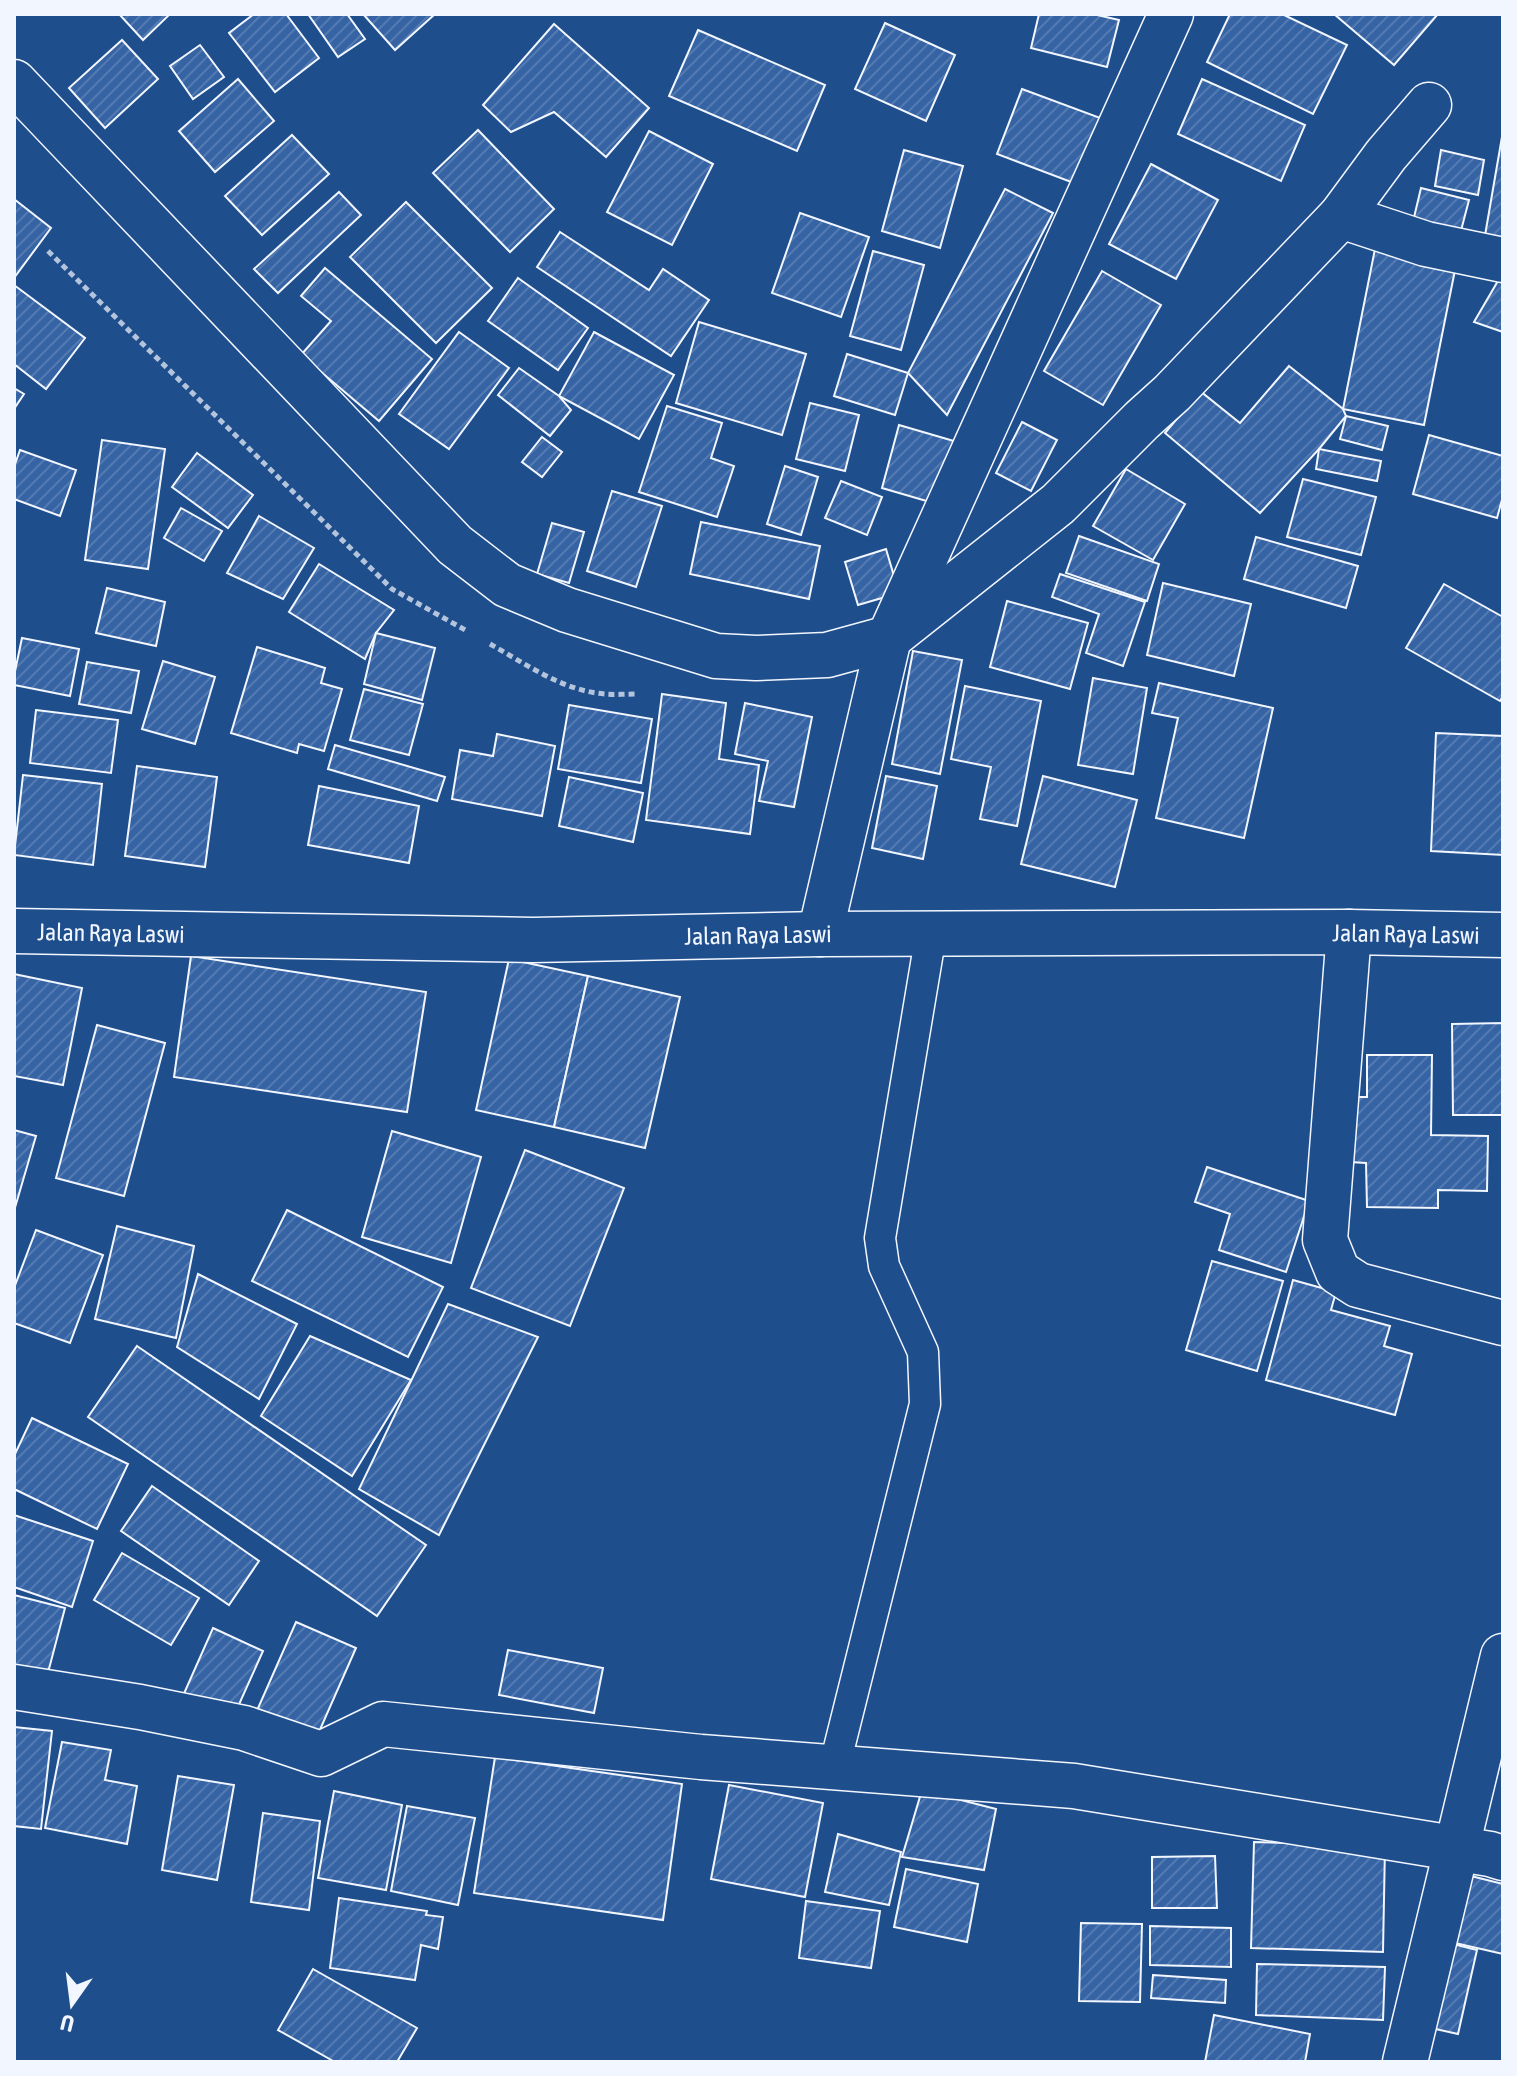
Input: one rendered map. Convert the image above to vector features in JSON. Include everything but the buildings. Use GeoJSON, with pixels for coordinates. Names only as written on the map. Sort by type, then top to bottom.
{"type":"FeatureCollection","features":[{"type":"Feature","properties":{"kind":"street"},"geometry":{"type":"LineString","coordinates":[[820,934],[889,638],[1171,14]]}},
{"type":"Feature","properties":{"kind":"street"},"geometry":{"type":"LineString","coordinates":[[14,82],[455,545],[507,585],[567,610],[716,656],[756,658],[827,655],[889,638],[1058,504],[1172,393],[1341,216],[1386,155],[1429,105]]}},
{"type":"Feature","properties":{"kind":"street"},"geometry":{"type":"LineString","coordinates":[[1341,216],[1426,244],[1503,260]]}},
{"type":"Feature","properties":{"kind":"street","name":"Jalan Raya Laswi"},"geometry":{"type":"LineString","coordinates":[[14,931],[533,940],[820,934],[1349,932],[1503,935]]}},
{"type":"Feature","properties":{"kind":"street"},"geometry":{"type":"LineString","coordinates":[[1349,932],[1325,1240],[1338,1272],[1358,1285],[1503,1323]]}},
{"type":"Feature","properties":{"kind":"street"},"geometry":{"type":"LineString","coordinates":[[1405,2062],[1503,1656]]}},
{"type":"Feature","properties":{"kind":"street"},"geometry":{"type":"LineString","coordinates":[[14,1687],[140,1707],[244,1728],[321,1754],[383,1724],[701,1757],[1074,1786],[1503,1858]]}},
{"type":"Feature","properties":{"kind":"lane"},"geometry":{"type":"LineString","coordinates":[[834,1768],[925,1404],[923,1352],[884,1266],[880,1238],[931,934]]}}]}
